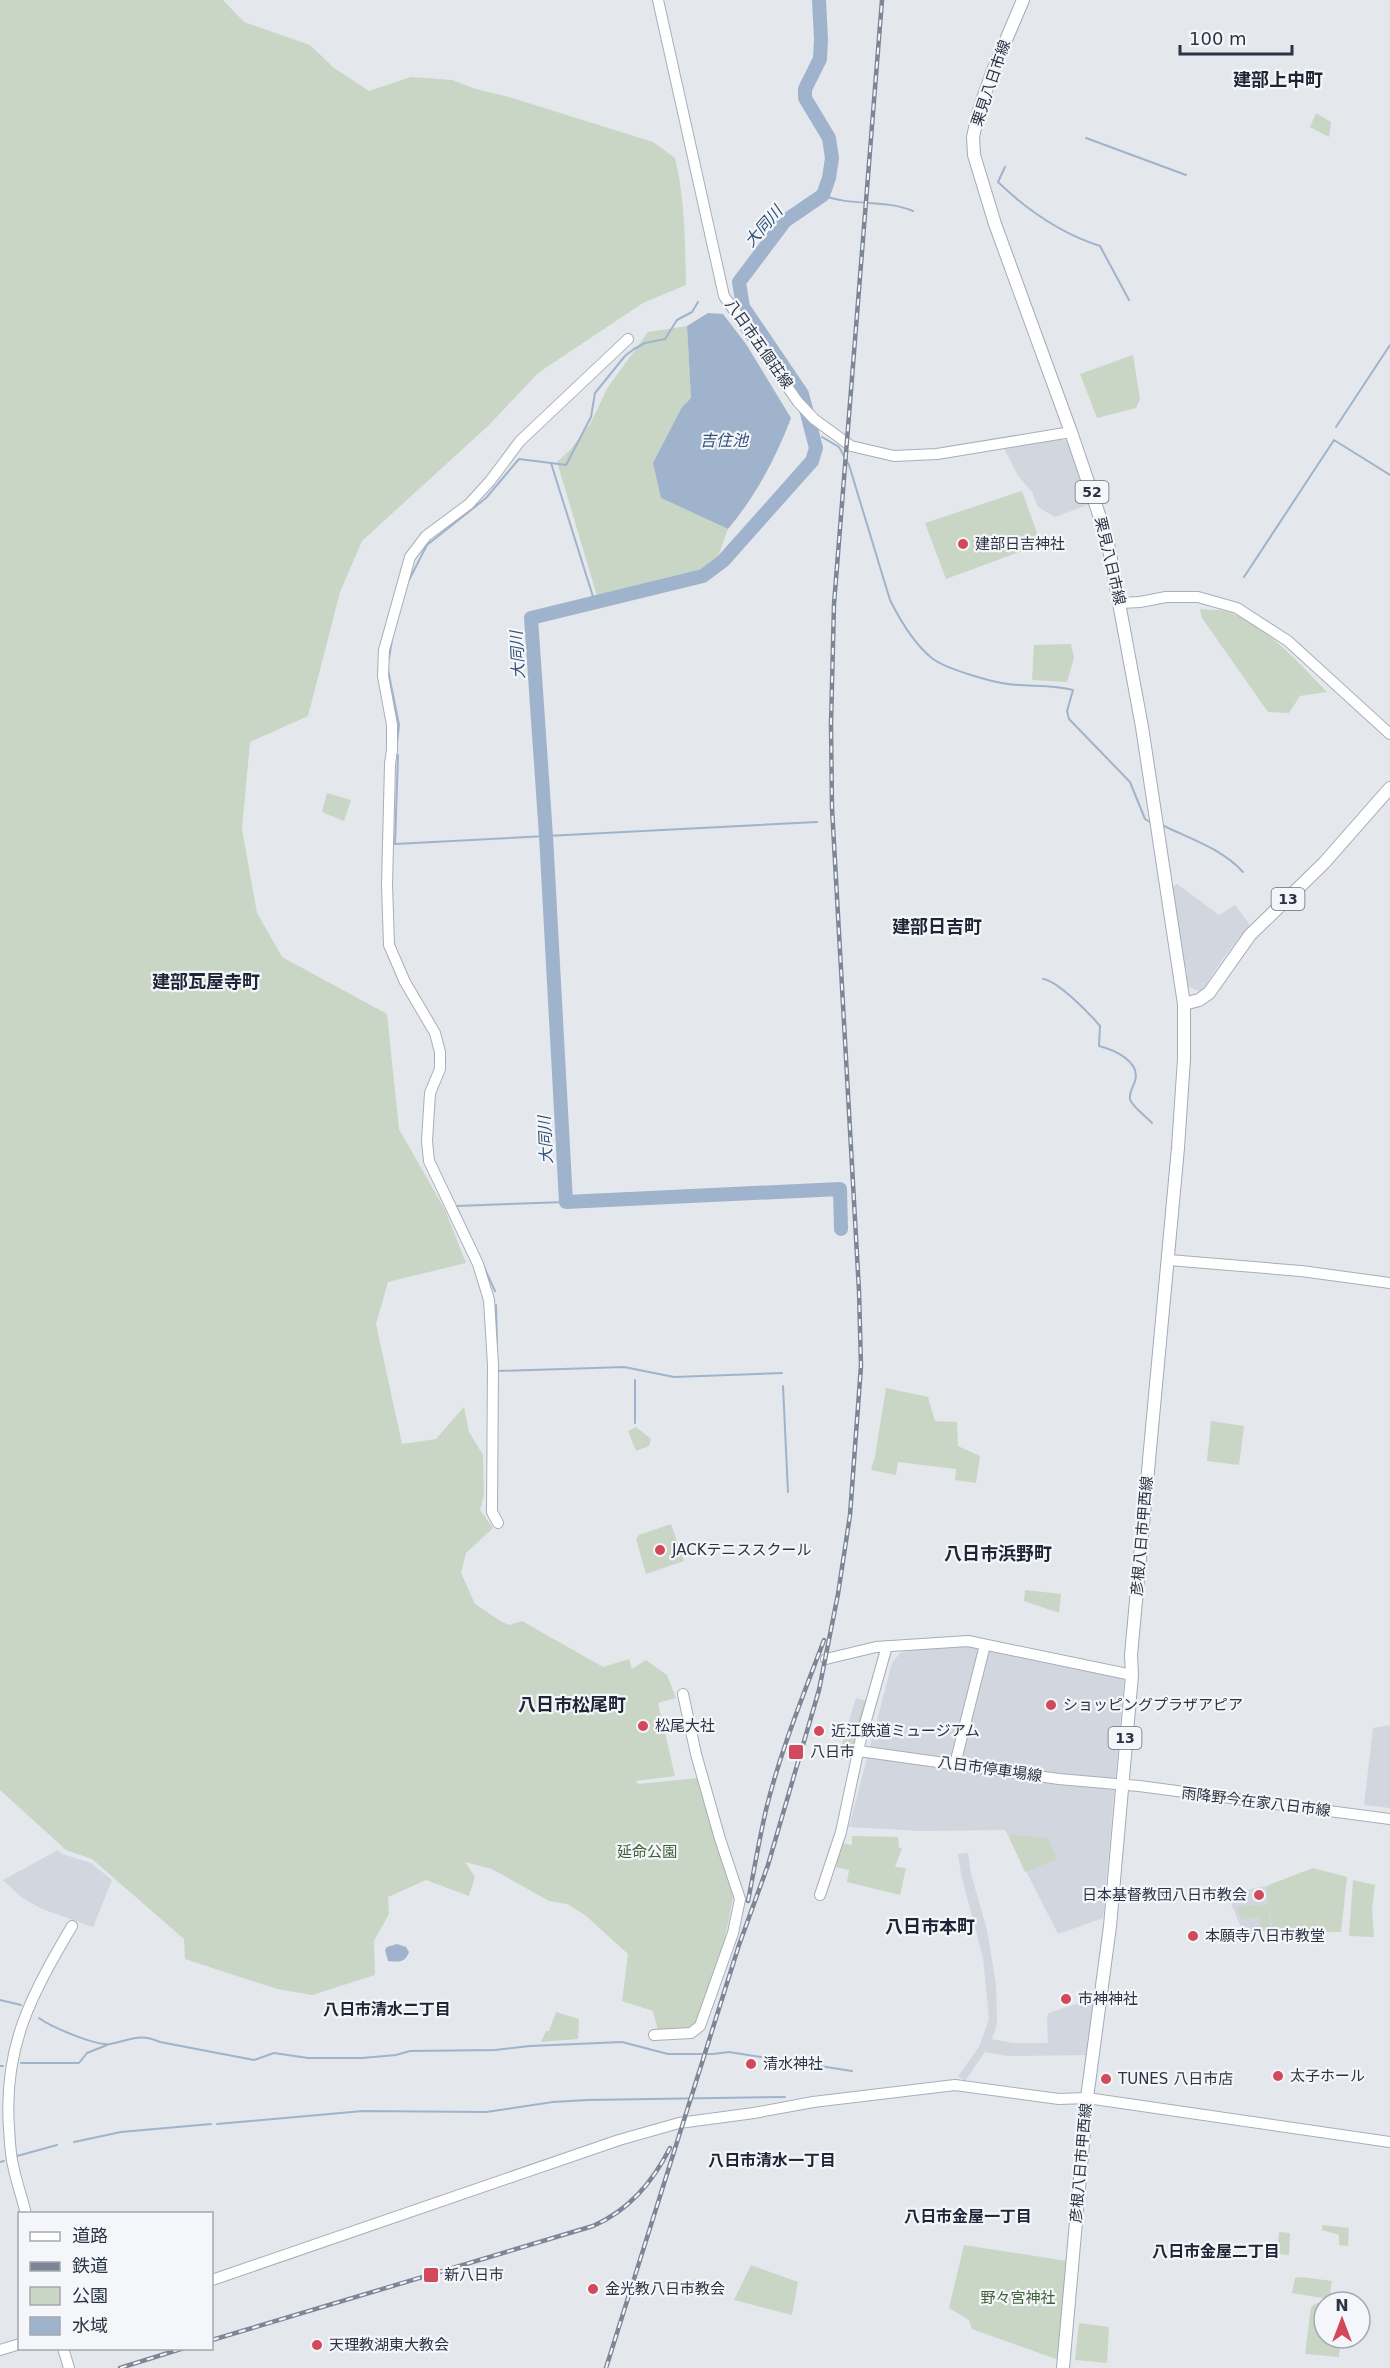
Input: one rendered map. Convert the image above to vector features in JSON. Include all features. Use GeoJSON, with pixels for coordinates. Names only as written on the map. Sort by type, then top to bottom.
{"type":"FeatureCollection","features":[{"type":"Feature","properties":{"kind":"main road","name":"栗見八日市線"},"geometry":{"type":"LineString","coordinates":[[1023,0],[1000,52],[979,110],[973,145],[995,224],[1107,538],[1142,727],[1184,1004]]}},
{"type":"Feature","properties":{"kind":"main road","name":"13"},"geometry":{"type":"LineString","coordinates":[[1184,1004],[1199,1000],[1209,993],[1250,935],[1324,863],[1390,788]]}},
{"type":"Feature","properties":{"kind":"main road","name":"彦根八日市甲西線"},"geometry":{"type":"LineString","coordinates":[[1062,2368],[1087,2098],[1104,1978],[1132,1675],[1131,1655],[1169,1260],[1184,1059],[1184,1004]]}},
{"type":"Feature","properties":{"kind":"street","name":"八日市五個荘線"},"geometry":{"type":"LineString","coordinates":[[658,0],[724,296],[798,402],[814,419],[851,446],[894,456],[937,454],[1071,432]]}},
{"type":"Feature","properties":{"kind":"street"},"geometry":{"type":"LineString","coordinates":[[498,1523],[492,1512],[493,1365],[489,1300],[477,1264],[429,1161],[427,1141],[430,1093],[440,1069],[440,1052],[435,1033],[395,961],[388,938],[387,854],[392,725],[382,675],[384,650],[406,568],[415,548],[426,536],[469,504],[490,481],[520,441],[628,339]]}},
{"type":"Feature","properties":{"kind":"street"},"geometry":{"type":"LineString","coordinates":[[1120,603],[1166,597],[1198,597],[1237,608],[1288,641],[1390,734]]}},
{"type":"Feature","properties":{"kind":"street"},"geometry":{"type":"LineString","coordinates":[[1169,1260],[1301,1271],[1390,1283]]}},
{"type":"Feature","properties":{"kind":"street"},"geometry":{"type":"LineString","coordinates":[[826,1659],[886,1646],[968,1641],[1132,1675]]}},
{"type":"Feature","properties":{"kind":"street"},"geometry":{"type":"LineString","coordinates":[[955,1764],[985,1645]]}},
{"type":"Feature","properties":{"kind":"street"},"geometry":{"type":"LineString","coordinates":[[820,1895],[841,1833],[873,1690],[886,1646]]}},
{"type":"Feature","properties":{"kind":"street"},"geometry":{"type":"LineString","coordinates":[[654,2035],[691,2033],[700,2026],[733,1933],[740,1899],[714,1820],[683,1694]]}},
{"type":"Feature","properties":{"kind":"street","name":"八日市停車場線"},"geometry":{"type":"LineString","coordinates":[[859,1751],[1059,1779],[1122,1784]]}},
{"type":"Feature","properties":{"kind":"street","name":"雨降野今在家八日市線"},"geometry":{"type":"LineString","coordinates":[[1122,1784],[1390,1819]]}},
{"type":"Feature","properties":{"kind":"street"},"geometry":{"type":"LineString","coordinates":[[25,2212],[13,2164],[8,2112],[13,2051],[31,2000],[72,1926]]}},
{"type":"Feature","properties":{"kind":"street"},"geometry":{"type":"LineString","coordinates":[[213,2280],[618,2140],[679,2123],[881,2093],[955,2085],[1059,2099],[1087,2098],[1390,2142]]}},
{"type":"Feature","properties":{"kind":"street"},"geometry":{"type":"LineString","coordinates":[[0,2350],[18,2345]]}},
{"type":"Feature","properties":{"kind":"street"},"geometry":{"type":"LineString","coordinates":[[63,2350],[69,2368]]}},
{"type":"Feature","properties":{"kind":"shaded area"},"geometry":{"type":"Polygon","coordinates":[[[1056,439],[1067,440],[1090,504],[1055,517],[1038,507],[1032,492],[1018,476],[1004,448],[1056,439]]]}},
{"type":"Feature","properties":{"kind":"shaded area"},"geometry":{"type":"Polygon","coordinates":[[[1177,884],[1219,915],[1235,905],[1250,925],[1224,957],[1201,992],[1187,986],[1187,970],[1182,963],[1171,888],[1177,884]]]}},
{"type":"Feature","properties":{"kind":"shaded area"},"geometry":{"type":"Polygon","coordinates":[[[941,1642],[985,1645],[1121,1674],[1124,1681],[1103,1918],[1058,1934],[1005,1830],[919,1831],[849,1827],[892,1663],[900,1653],[941,1642]]]}},
{"type":"Feature","properties":{"kind":"shaded area"},"geometry":{"type":"Polygon","coordinates":[[[856,1698],[863,1700],[854,1734],[844,1736],[856,1698]]]}},
{"type":"Feature","properties":{"kind":"shaded area"},"geometry":{"type":"Polygon","coordinates":[[[1390,1725],[1390,1808],[1364,1805],[1373,1728],[1390,1725]]]}},
{"type":"Feature","properties":{"kind":"shaded area"},"geometry":{"type":"Polygon","coordinates":[[[58,1850],[62,1854],[91,1863],[112,1880],[93,1927],[42,1909],[21,1897],[3,1880],[58,1850]]]}},
{"type":"Feature","properties":{"kind":"shaded area"},"geometry":{"type":"Polygon","coordinates":[[[968,1853],[971,1874],[987,1930],[996,1984],[997,2024],[992,2039],[1012,2043],[1048,2043],[1047,2017],[1049,2013],[1085,2001],[1093,2001],[1087,2055],[1008,2056],[985,2052],[965,2081],[958,2076],[979,2047],[989,2019],[983,1958],[958,1854],[968,1853]]]}},
{"type":"Feature","properties":{"kind":"shaded area"},"geometry":{"type":"Polygon","coordinates":[[[1266,1886],[1273,1931],[1263,1931],[1245,1937],[1227,1894],[1266,1886]]]}},
{"type":"Feature","properties":{"kind":"green space","name":"延命公園"},"geometry":{"type":"Polygon","coordinates":[[[0,0],[223,0],[244,22],[310,45],[334,68],[369,91],[411,77],[452,80],[653,142],[675,158],[683,205],[686,285],[643,303],[538,373],[489,425],[362,541],[340,592],[308,716],[250,742],[242,829],[257,913],[282,957],[387,1014],[399,1129],[445,1210],[466,1263],[388,1282],[376,1324],[402,1444],[436,1439],[464,1407],[469,1432],[483,1455],[484,1495],[480,1510],[493,1528],[466,1553],[461,1573],[475,1604],[509,1625],[522,1621],[603,1667],[629,1659],[632,1669],[646,1660],[667,1675],[676,1698],[658,1703],[675,1776],[636,1781],[638,1784],[698,1778],[733,1897],[722,1954],[698,2024],[690,2028],[658,2031],[653,2011],[622,2001],[628,1954],[585,1915],[567,1904],[549,1901],[492,1869],[465,1862],[475,1877],[469,1896],[426,1880],[388,1897],[389,1914],[374,1941],[375,1975],[312,1995],[277,1989],[185,1959],[184,1939],[92,1859],[66,1850],[0,1790],[0,0]]]}},
{"type":"Feature","properties":{"kind":"green space"},"geometry":{"type":"Polygon","coordinates":[[[1316,113],[1331,122],[1329,137],[1310,127],[1316,113]]]}},
{"type":"Feature","properties":{"kind":"green space"},"geometry":{"type":"Polygon","coordinates":[[[687,326],[691,398],[682,407],[661,498],[728,529],[715,565],[702,573],[597,596],[557,462],[570,450],[590,424],[608,387],[648,332],[687,326]]]}},
{"type":"Feature","properties":{"kind":"green space"},"geometry":{"type":"Polygon","coordinates":[[[1133,355],[1140,399],[1136,408],[1097,418],[1080,374],[1133,355]]]}},
{"type":"Feature","properties":{"kind":"green space"},"geometry":{"type":"Polygon","coordinates":[[[1022,491],[1041,544],[946,579],[925,523],[1022,491]]]}},
{"type":"Feature","properties":{"kind":"green space"},"geometry":{"type":"Polygon","coordinates":[[[1200,609],[1224,611],[1251,623],[1279,644],[1327,692],[1300,696],[1289,713],[1268,712],[1202,618],[1200,609]]]}},
{"type":"Feature","properties":{"kind":"green space"},"geometry":{"type":"Polygon","coordinates":[[[1071,644],[1074,658],[1067,682],[1032,680],[1034,645],[1071,644]]]}},
{"type":"Feature","properties":{"kind":"green space"},"geometry":{"type":"Polygon","coordinates":[[[327,793],[351,800],[344,821],[322,812],[327,793]]]}},
{"type":"Feature","properties":{"kind":"green space"},"geometry":{"type":"Polygon","coordinates":[[[886,1388],[928,1397],[935,1421],[957,1422],[958,1446],[980,1456],[976,1483],[955,1480],[956,1469],[898,1462],[896,1475],[871,1470],[886,1388]]]}},
{"type":"Feature","properties":{"kind":"green space"},"geometry":{"type":"Polygon","coordinates":[[[1211,1421],[1244,1426],[1239,1465],[1207,1461],[1211,1421]]]}},
{"type":"Feature","properties":{"kind":"green space"},"geometry":{"type":"Polygon","coordinates":[[[636,1427],[651,1439],[649,1446],[636,1451],[628,1431],[636,1427]]]}},
{"type":"Feature","properties":{"kind":"green space","name":"JACKテニススクール"},"geometry":{"type":"Polygon","coordinates":[[[671,1524],[684,1561],[646,1574],[636,1539],[639,1535],[671,1524]]]}},
{"type":"Feature","properties":{"kind":"green space"},"geometry":{"type":"Polygon","coordinates":[[[1025,1590],[1061,1594],[1059,1613],[1024,1601],[1025,1590]]]}},
{"type":"Feature","properties":{"kind":"green space"},"geometry":{"type":"Polygon","coordinates":[[[863,1700],[866,1701],[855,1744],[842,1745],[844,1736],[854,1734],[863,1700]]]}},
{"type":"Feature","properties":{"kind":"green space"},"geometry":{"type":"Polygon","coordinates":[[[1012,1835],[1048,1838],[1057,1859],[1025,1872],[1010,1839],[1012,1835]]]}},
{"type":"Feature","properties":{"kind":"green space"},"geometry":{"type":"Polygon","coordinates":[[[852,1836],[898,1837],[899,1848],[902,1848],[895,1867],[906,1868],[900,1895],[847,1882],[849,1870],[836,1867],[842,1843],[852,1845],[852,1836]]]}},
{"type":"Feature","properties":{"kind":"green space"},"geometry":{"type":"Polygon","coordinates":[[[1313,1868],[1347,1877],[1341,1932],[1273,1931],[1266,1886],[1313,1868]]]}},
{"type":"Feature","properties":{"kind":"green space"},"geometry":{"type":"Polygon","coordinates":[[[1353,1880],[1375,1885],[1372,1909],[1374,1937],[1349,1936],[1353,1880]]]}},
{"type":"Feature","properties":{"kind":"green space"},"geometry":{"type":"Polygon","coordinates":[[[1268,1904],[1270,1927],[1261,1929],[1259,1917],[1242,1920],[1236,1907],[1268,1904]]]}},
{"type":"Feature","properties":{"kind":"green space"},"geometry":{"type":"Polygon","coordinates":[[[556,2012],[579,2019],[578,2039],[541,2042],[546,2031],[549,2031],[556,2012]]]}},
{"type":"Feature","properties":{"kind":"green space"},"geometry":{"type":"Polygon","coordinates":[[[1322,2225],[1349,2228],[1348,2246],[1339,2245],[1339,2235],[1322,2230],[1322,2225]]]}},
{"type":"Feature","properties":{"kind":"green space"},"geometry":{"type":"Polygon","coordinates":[[[1279,2232],[1290,2233],[1289,2255],[1277,2254],[1279,2232]]]}},
{"type":"Feature","properties":{"kind":"green space","name":"野々宮神社"},"geometry":{"type":"Polygon","coordinates":[[[964,2245],[1067,2261],[1059,2360],[972,2329],[969,2320],[949,2308],[964,2245]]]}},
{"type":"Feature","properties":{"kind":"green space"},"geometry":{"type":"Polygon","coordinates":[[[751,2265],[798,2282],[792,2315],[734,2300],[751,2265]]]}},
{"type":"Feature","properties":{"kind":"green space"},"geometry":{"type":"Polygon","coordinates":[[[1295,2278],[1332,2281],[1330,2290],[1312,2290],[1312,2296],[1292,2293],[1295,2278]]]}},
{"type":"Feature","properties":{"kind":"green space"},"geometry":{"type":"Polygon","coordinates":[[[1311,2307],[1312,2350],[1339,2350],[1339,2357],[1305,2354],[1311,2307]]]}},
{"type":"Feature","properties":{"kind":"green space"},"geometry":{"type":"Polygon","coordinates":[[[1079,2323],[1109,2327],[1107,2363],[1075,2360],[1079,2323]]]}},
{"type":"Feature","properties":{"kind":"water","name":"吉住池"},"geometry":{"type":"Polygon","coordinates":[[[708,313],[723,314],[746,344],[791,418],[764,476],[728,529],[661,498],[653,463],[682,407],[691,398],[687,326],[708,313]]]}},
{"type":"Feature","properties":{"kind":"water"},"geometry":{"type":"Polygon","coordinates":[[[397,1944],[406,1947],[409,1952],[406,1958],[395,1962],[388,1961],[385,1950],[397,1944]]]}},
{"type":"Feature","properties":{"kind":"waterway","name":"大同川"},"geometry":{"type":"LineString","coordinates":[[819,0],[820,59],[805,89],[805,98],[829,138],[832,158],[829,178],[823,195],[785,221],[739,282],[743,307],[802,394],[816,448],[812,461],[723,561],[703,576],[531,618],[546,836],[566,1202],[840,1189],[841,1229]]}},
{"type":"Feature","properties":{"kind":"waterway"},"geometry":{"type":"LineString","coordinates":[[1086,138],[1186,175]]}},
{"type":"Feature","properties":{"kind":"waterway"},"geometry":{"type":"LineString","coordinates":[[1005,167],[998,182],[1021,202],[1059,228],[1100,246],[1129,300]]}},
{"type":"Feature","properties":{"kind":"waterway"},"geometry":{"type":"LineString","coordinates":[[823,195],[845,201],[891,205],[913,211]]}},
{"type":"Feature","properties":{"kind":"waterway"},"geometry":{"type":"LineString","coordinates":[[595,603],[551,463],[566,465],[591,417],[595,393],[625,356],[645,343],[665,339],[677,320],[692,312],[698,302]]}},
{"type":"Feature","properties":{"kind":"waterway"},"geometry":{"type":"LineString","coordinates":[[1336,427],[1390,345]]}},
{"type":"Feature","properties":{"kind":"waterway"},"geometry":{"type":"LineString","coordinates":[[822,437],[839,447],[849,465],[890,600],[903,624],[920,647],[940,663],[980,678],[1008,684],[1073,690],[1067,711],[1069,719],[1130,782],[1145,819],[1150,822]]}},
{"type":"Feature","properties":{"kind":"waterway"},"geometry":{"type":"LineString","coordinates":[[1244,577],[1334,440],[1390,475]]}},
{"type":"Feature","properties":{"kind":"waterway"},"geometry":{"type":"LineString","coordinates":[[409,580],[427,545],[486,498],[519,459],[551,463]]}},
{"type":"Feature","properties":{"kind":"waterway"},"geometry":{"type":"LineString","coordinates":[[389,658],[392,640]]}},
{"type":"Feature","properties":{"kind":"waterway"},"geometry":{"type":"LineString","coordinates":[[388,670],[399,725],[397,743]]}},
{"type":"Feature","properties":{"kind":"waterway"},"geometry":{"type":"LineString","coordinates":[[398,755],[395,844],[817,822]]}},
{"type":"Feature","properties":{"kind":"waterway"},"geometry":{"type":"LineString","coordinates":[[1164,826],[1216,851],[1243,872]]}},
{"type":"Feature","properties":{"kind":"waterway"},"geometry":{"type":"LineString","coordinates":[[1043,979],[1057,986],[1082,1006],[1100,1026],[1099,1046],[1119,1054],[1134,1068],[1136,1074],[1130,1099],[1152,1123]]}},
{"type":"Feature","properties":{"kind":"waterway"},"geometry":{"type":"LineString","coordinates":[[495,1291],[456,1206],[566,1202]]}},
{"type":"Feature","properties":{"kind":"waterway"},"geometry":{"type":"LineString","coordinates":[[496,1305],[497,1342]]}},
{"type":"Feature","properties":{"kind":"waterway"},"geometry":{"type":"LineString","coordinates":[[498,1371],[624,1367],[674,1377],[782,1373]]}},
{"type":"Feature","properties":{"kind":"waterway"},"geometry":{"type":"LineString","coordinates":[[635,1380],[635,1423]]}},
{"type":"Feature","properties":{"kind":"waterway"},"geometry":{"type":"LineString","coordinates":[[783,1386],[788,1492]]}},
{"type":"Feature","properties":{"kind":"waterway"},"geometry":{"type":"LineString","coordinates":[[0,2000],[21,2005]]}},
{"type":"Feature","properties":{"kind":"waterway"},"geometry":{"type":"LineString","coordinates":[[39,2018],[74,2035],[103,2044],[146,2038],[254,2060],[274,2053],[308,2058],[362,2058],[396,2055],[410,2051],[495,2050],[622,2042],[668,2054],[729,2052],[852,2071]]}},
{"type":"Feature","properties":{"kind":"waterway"},"geometry":{"type":"LineString","coordinates":[[21,2063],[79,2063],[87,2053],[107,2045]]}},
{"type":"Feature","properties":{"kind":"waterway"},"geometry":{"type":"LineString","coordinates":[[217,2124],[363,2111],[486,2112],[553,2102],[587,2100],[785,2097]]}},
{"type":"Feature","properties":{"kind":"waterway"},"geometry":{"type":"LineString","coordinates":[[74,2142],[121,2132],[211,2124]]}},
{"type":"Feature","properties":{"kind":"waterway"},"geometry":{"type":"LineString","coordinates":[[17,2156],[57,2145]]}},
{"type":"Feature","properties":{"kind":"waterway"},"geometry":{"type":"LineString","coordinates":[[0,2162],[4,2161]]}},
{"type":"Feature","properties":{"kind":"railway"},"geometry":{"type":"LineString","coordinates":[[606,2368],[739,1945],[768,1865],[819,1690],[838,1594],[850,1515],[861,1366],[859,1291],[832,808],[831,724],[834,604],[882,0]]}},
{"type":"Feature","properties":{"kind":"railway"},"geometry":{"type":"LineString","coordinates":[[748,1901],[763,1821],[778,1767],[824,1640]]}},
{"type":"Feature","properties":{"kind":"railway"},"geometry":{"type":"LineString","coordinates":[[213,2340],[593,2226],[618,2212],[638,2194],[655,2173],[670,2148]]}},
{"type":"Feature","properties":{"kind":"railway"},"geometry":{"type":"LineString","coordinates":[[120,2368],[178,2350]]}},
{"type":"Feature","properties":{"kind":"place","name":"建部日吉神社"},"geometry":{"type":"Point","coordinates":[963,544]}},
{"type":"Feature","properties":{"kind":"place","name":"JACKテニススクール"},"geometry":{"type":"Point","coordinates":[660,1550]}},
{"type":"Feature","properties":{"kind":"place","name":"ショッピングプラザアピア"},"geometry":{"type":"Point","coordinates":[1051,1705]}},
{"type":"Feature","properties":{"kind":"place","name":"松尾大社"},"geometry":{"type":"Point","coordinates":[643,1726]}},
{"type":"Feature","properties":{"kind":"place","name":"近江鉄道ミュージアム"},"geometry":{"type":"Point","coordinates":[819,1731]}},
{"type":"Feature","properties":{"kind":"place","name":"八日市"},"geometry":{"type":"Point","coordinates":[796,1752]}},
{"type":"Feature","properties":{"kind":"place","name":"日本基督教団八日市教会"},"geometry":{"type":"Point","coordinates":[1259,1895]}},
{"type":"Feature","properties":{"kind":"place","name":"本願寺八日市教堂"},"geometry":{"type":"Point","coordinates":[1193,1936]}},
{"type":"Feature","properties":{"kind":"place","name":"市神神社"},"geometry":{"type":"Point","coordinates":[1066,1999]}},
{"type":"Feature","properties":{"kind":"place","name":"清水神社"},"geometry":{"type":"Point","coordinates":[751,2064]}},
{"type":"Feature","properties":{"kind":"place","name":"太子ホール"},"geometry":{"type":"Point","coordinates":[1278,2076]}},
{"type":"Feature","properties":{"kind":"place","name":"TUNES 八日市店"},"geometry":{"type":"Point","coordinates":[1106,2079]}},
{"type":"Feature","properties":{"kind":"place","name":"新八日市"},"geometry":{"type":"Point","coordinates":[431,2275]}},
{"type":"Feature","properties":{"kind":"place","name":"金光教八日市教会"},"geometry":{"type":"Point","coordinates":[593,2289]}},
{"type":"Feature","properties":{"kind":"place","name":"天理教湖東大教会"},"geometry":{"type":"Point","coordinates":[317,2345]}},
{"type":"Feature","properties":{"kind":"district","name":"建部上中町"},"geometry":{"type":"Point","coordinates":[1278,80]}},
{"type":"Feature","properties":{"kind":"district","name":"建部日吉町"},"geometry":{"type":"Point","coordinates":[937,927]}},
{"type":"Feature","properties":{"kind":"district","name":"建部瓦屋寺町"},"geometry":{"type":"Point","coordinates":[206,982]}},
{"type":"Feature","properties":{"kind":"district","name":"八日市浜野町"},"geometry":{"type":"Point","coordinates":[998,1554]}},
{"type":"Feature","properties":{"kind":"district","name":"八日市松尾町"},"geometry":{"type":"Point","coordinates":[572,1705]}},
{"type":"Feature","properties":{"kind":"district","name":"八日市本町"},"geometry":{"type":"Point","coordinates":[930,1927]}},
{"type":"Feature","properties":{"kind":"district","name":"八日市清水二丁目"},"geometry":{"type":"Point","coordinates":[387,2009]}},
{"type":"Feature","properties":{"kind":"district","name":"八日市清水一丁目"},"geometry":{"type":"Point","coordinates":[772,2160]}},
{"type":"Feature","properties":{"kind":"district","name":"八日市金屋一丁目"},"geometry":{"type":"Point","coordinates":[968,2216]}},
{"type":"Feature","properties":{"kind":"district","name":"八日市金屋二丁目"},"geometry":{"type":"Point","coordinates":[1216,2251]}}]}
